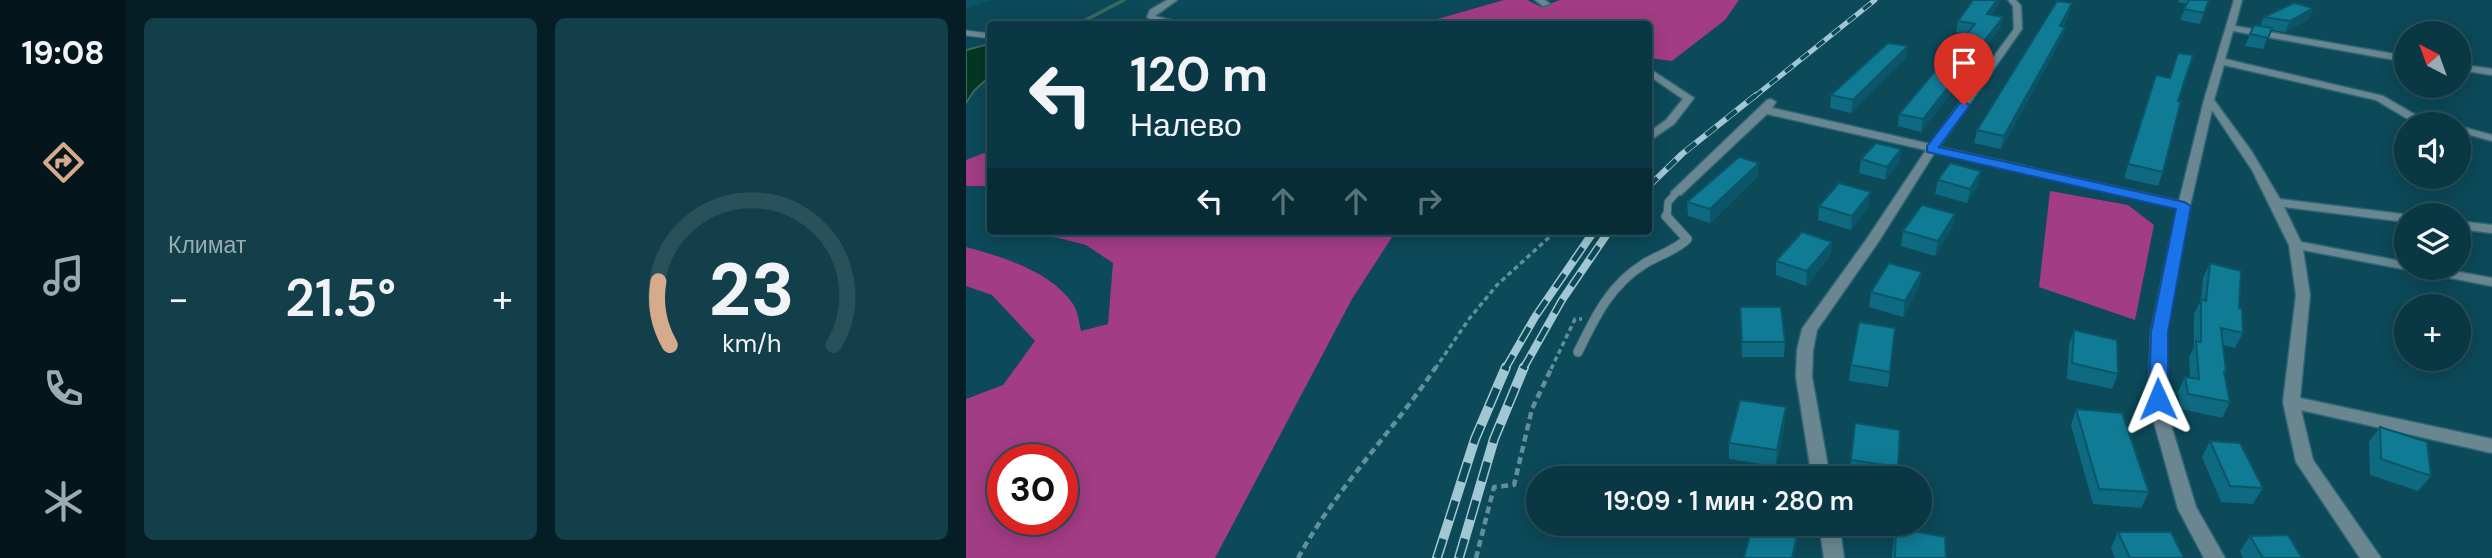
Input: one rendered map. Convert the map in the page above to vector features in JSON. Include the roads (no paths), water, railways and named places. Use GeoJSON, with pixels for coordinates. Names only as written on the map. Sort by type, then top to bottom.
{"type":"FeatureCollection","features":[{"type":"Feature","properties":{"kind":"street"},"geometry":{"type":"LineString","coordinates":[[1157,21],[1151,17],[1153,12],[1172,0]]}},
{"type":"Feature","properties":{"kind":"street"},"geometry":{"type":"LineString","coordinates":[[1819,466],[1804,377],[1805,350],[1810,329],[1872,241],[1931,149],[2018,29],[2017,6],[2012,0]]}},
{"type":"Feature","properties":{"kind":"street"},"geometry":{"type":"LineString","coordinates":[[2215,558],[2187,509],[2160,415],[2157,383],[2159,332],[2184,206],[2209,100],[2238,0]]}},
{"type":"Feature","properties":{"kind":"street"},"geometry":{"type":"LineString","coordinates":[[2231,28],[2394,57]]}},
{"type":"Feature","properties":{"kind":"street"},"geometry":{"type":"LineString","coordinates":[[2221,61],[2379,97],[2403,112]]}},
{"type":"Feature","properties":{"kind":"street"},"geometry":{"type":"LineString","coordinates":[[2471,69],[2492,72]]}},
{"type":"Feature","properties":{"kind":"street"},"geometry":{"type":"LineString","coordinates":[[1652,73],[1689,99],[1670,122],[1652,136]]}},
{"type":"Feature","properties":{"kind":"street"},"geometry":{"type":"LineString","coordinates":[[2209,100],[2235,131],[2277,202],[2296,245],[2303,295],[2291,402],[2305,462],[2371,558]]}},
{"type":"Feature","properties":{"kind":"street"},"geometry":{"type":"LineString","coordinates":[[1677,192],[1768,106],[1931,149],[2184,206]]}},
{"type":"Feature","properties":{"kind":"street"},"geometry":{"type":"LineString","coordinates":[[2471,132],[2492,138]]}},
{"type":"Feature","properties":{"kind":"street"},"geometry":{"type":"LineString","coordinates":[[2277,202],[2394,217]]}},
{"type":"Feature","properties":{"kind":"street"},"geometry":{"type":"LineString","coordinates":[[2471,226],[2492,229]]}},
{"type":"Feature","properties":{"kind":"street"},"geometry":{"type":"LineString","coordinates":[[2296,245],[2394,264]]}},
{"type":"Feature","properties":{"kind":"street"},"geometry":{"type":"LineString","coordinates":[[2471,278],[2492,282]]}},
{"type":"Feature","properties":{"kind":"street"},"geometry":{"type":"LineString","coordinates":[[2291,402],[2492,446]]}},
{"type":"Feature","properties":{"kind":"street"},"geometry":{"type":"LineString","coordinates":[[1831,536],[1835,558]]}},
{"type":"Feature","properties":{"kind":"lane"},"geometry":{"type":"LineString","coordinates":[[966,33],[987,36]]}},
{"type":"Feature","properties":{"kind":"lane"},"geometry":{"type":"LineString","coordinates":[[1578,352],[1611,289],[1652,259],[1681,247],[1688,239],[1666,216],[1668,202],[1677,192]]}},
{"type":"Feature","properties":{"kind":"waterway"},"geometry":{"type":"LineString","coordinates":[[1084,21],[1124,0]]}},
{"type":"Feature","properties":{"kind":"railway"},"geometry":{"type":"LineString","coordinates":[[1754,97],[1875,0]]}},
{"type":"Feature","properties":{"kind":"railway"},"geometry":{"type":"LineString","coordinates":[[1652,183],[1682,154],[1756,95]]}},
{"type":"Feature","properties":{"kind":"railway"},"geometry":{"type":"LineString","coordinates":[[1506,368],[1535,317],[1591,235]]}},
{"type":"Feature","properties":{"kind":"railway"},"geometry":{"type":"LineString","coordinates":[[1524,368],[1562,300],[1606,235]]}},
{"type":"Feature","properties":{"kind":"railway"},"geometry":{"type":"LineString","coordinates":[[1437,558],[1475,439],[1506,368]]}},
{"type":"Feature","properties":{"kind":"railway"},"geometry":{"type":"LineString","coordinates":[[1459,558],[1494,439],[1524,368]]}}]}
